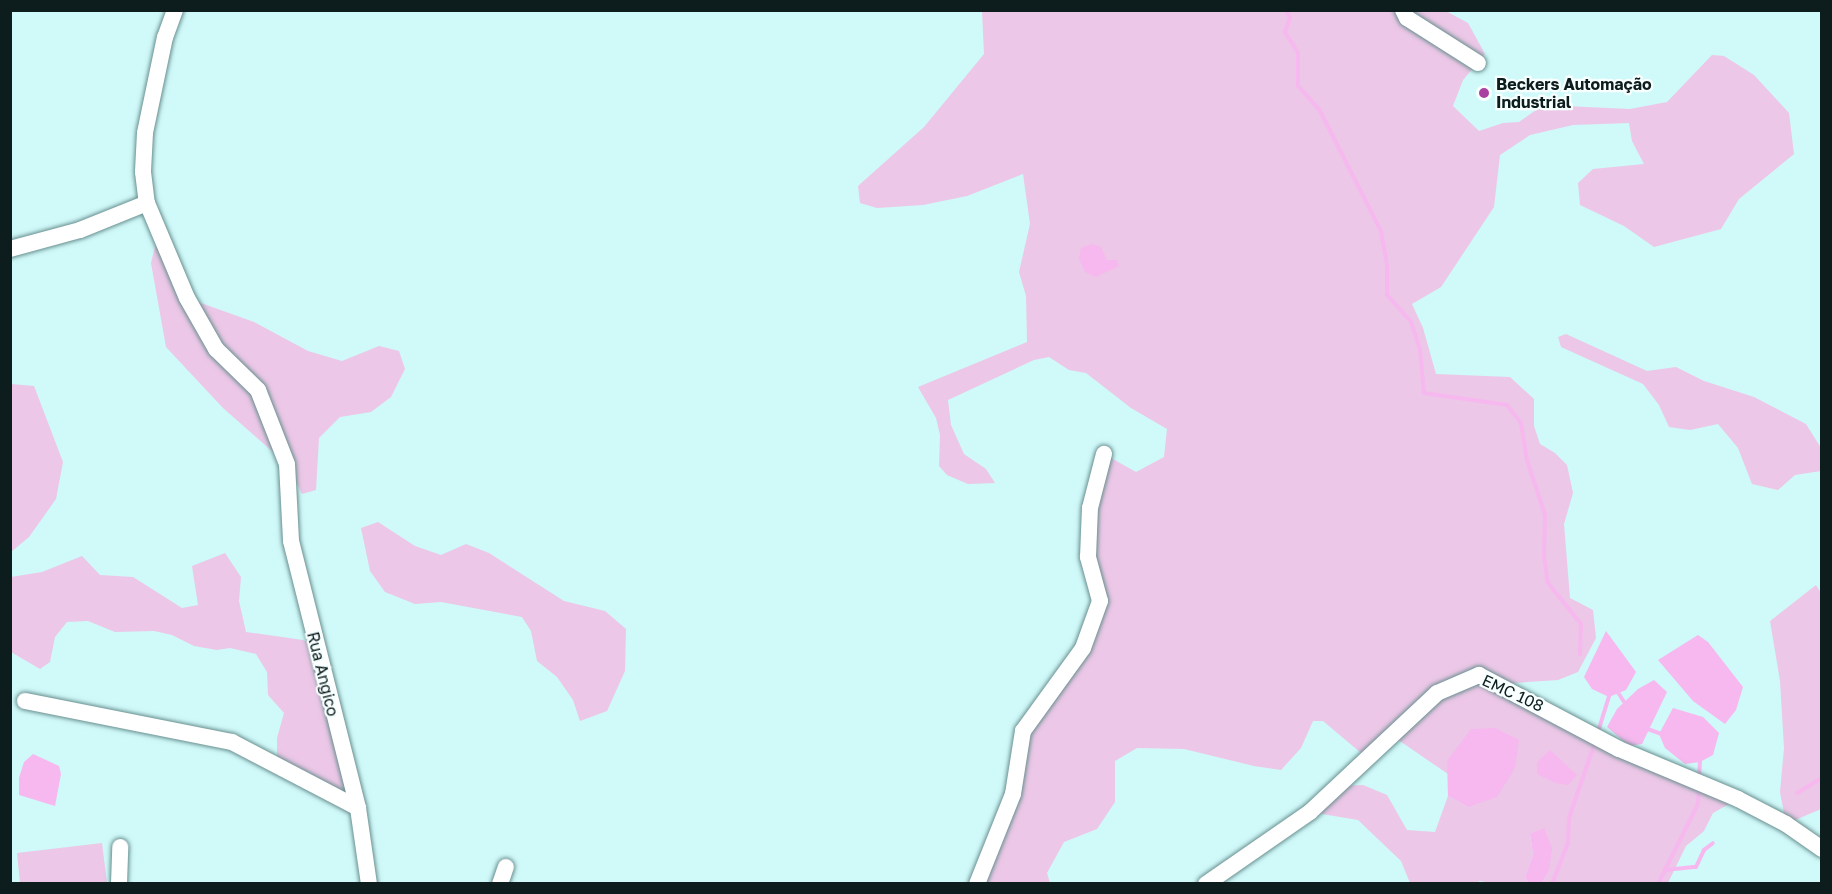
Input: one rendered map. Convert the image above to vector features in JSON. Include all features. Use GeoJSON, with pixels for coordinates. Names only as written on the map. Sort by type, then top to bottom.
{"type":"FeatureCollection","features":[{"type":"Feature","properties":{"kind":"street","name":"Rua Angico"},"geometry":{"type":"LineString","coordinates":[[175,10],[165,37],[145,133],[142,172],[147,203],[187,297],[216,349],[258,390],[287,464],[291,541],[358,808],[369,884]]}},
{"type":"Feature","properties":{"kind":"street"},"geometry":{"type":"LineString","coordinates":[[1403,10],[1407,18],[1478,63]]}},
{"type":"Feature","properties":{"kind":"street"},"geometry":{"type":"LineString","coordinates":[[10,249],[80,230],[147,203]]}},
{"type":"Feature","properties":{"kind":"street"},"geometry":{"type":"LineString","coordinates":[[977,884],[1013,794],[1023,731],[1083,648],[1100,601],[1088,557],[1090,508],[1104,454]]}},
{"type":"Feature","properties":{"kind":"street","name":"EMC 108"},"geometry":{"type":"LineString","coordinates":[[1206,884],[1310,812],[1437,693],[1479,675],[1619,749],[1738,799],[1786,824],[1821,849]]}},
{"type":"Feature","properties":{"kind":"street"},"geometry":{"type":"LineString","coordinates":[[25,701],[232,742],[358,808]]}},
{"type":"Feature","properties":{"kind":"street"},"geometry":{"type":"LineString","coordinates":[[119,884],[120,847]]}},
{"type":"Feature","properties":{"kind":"street"},"geometry":{"type":"LineString","coordinates":[[500,884],[506,867]]}},
{"type":"Feature","properties":{"kind":"shaded area"},"geometry":{"type":"Polygon","coordinates":[[[982,11],[1446,11],[1468,23],[1485,54],[1463,80],[1453,106],[1479,131],[1503,123],[1519,122],[1543,105],[1630,109],[1667,102],[1712,55],[1724,56],[1754,75],[1789,113],[1794,154],[1739,199],[1721,229],[1654,247],[1624,226],[1580,205],[1578,183],[1593,169],[1644,164],[1632,141],[1629,123],[1573,125],[1530,135],[1500,155],[1494,207],[1441,287],[1412,304],[1423,328],[1436,374],[1510,377],[1534,399],[1534,426],[1540,444],[1555,453],[1567,465],[1573,493],[1564,524],[1570,598],[1593,610],[1596,638],[1578,672],[1558,680],[1499,684],[1738,799],[1713,813],[1704,831],[1686,846],[1668,883],[1542,883],[1549,871],[1530,834],[1533,855],[1525,877],[1528,883],[1480,881],[1474,884],[1410,883],[1401,861],[1358,820],[1310,812],[1338,786],[1363,785],[1387,795],[1407,830],[1435,832],[1448,796],[1468,807],[1447,761],[1448,774],[1391,735],[1367,758],[1323,721],[1313,721],[1301,748],[1281,770],[1254,766],[1184,749],[1137,748],[1115,761],[1115,802],[1097,829],[1064,842],[1047,873],[1050,883],[977,883],[1013,794],[1023,731],[1083,648],[1100,601],[1088,557],[1104,454],[1136,472],[1164,457],[1167,429],[1131,408],[1086,373],[1069,370],[1049,357],[1034,360],[948,400],[951,425],[964,454],[986,469],[995,483],[968,484],[947,475],[939,466],[940,435],[936,418],[918,387],[1027,342],[1026,296],[1019,272],[1030,224],[1023,174],[967,196],[923,205],[877,208],[860,203],[858,186],[924,127],[984,54],[982,11]]]}},
{"type":"Feature","properties":{"kind":"shaded area"},"geometry":{"type":"Polygon","coordinates":[[[159,231],[187,298],[254,322],[308,351],[342,361],[379,346],[399,351],[405,369],[391,397],[371,412],[340,417],[319,438],[316,490],[302,494],[287,464],[223,408],[166,347],[151,263],[159,231]]]}},
{"type":"Feature","properties":{"kind":"shaded area"},"geometry":{"type":"Polygon","coordinates":[[[1092,244],[1101,247],[1107,260],[1117,260],[1119,266],[1096,277],[1085,272],[1079,259],[1081,248],[1092,244]]]}},
{"type":"Feature","properties":{"kind":"shaded area"},"geometry":{"type":"Polygon","coordinates":[[[1566,334],[1647,371],[1676,367],[1704,381],[1754,397],[1806,424],[1821,448],[1821,471],[1795,475],[1778,490],[1752,484],[1738,448],[1718,424],[1690,430],[1669,427],[1659,405],[1643,384],[1561,347],[1558,337],[1566,334]]]}},
{"type":"Feature","properties":{"kind":"shaded area"},"geometry":{"type":"Polygon","coordinates":[[[11,384],[34,386],[63,462],[56,499],[29,537],[11,552],[11,384]]]}},
{"type":"Feature","properties":{"kind":"shaded area"},"geometry":{"type":"Polygon","coordinates":[[[378,522],[415,546],[441,555],[466,544],[489,553],[564,601],[605,611],[626,629],[625,671],[607,711],[580,721],[573,700],[557,677],[537,661],[531,631],[522,617],[441,602],[415,604],[385,592],[370,571],[361,528],[378,522]]]}},
{"type":"Feature","properties":{"kind":"shaded area"},"geometry":{"type":"Polygon","coordinates":[[[225,553],[241,577],[239,601],[246,632],[303,640],[316,646],[358,808],[277,765],[277,738],[284,713],[268,695],[267,672],[256,654],[230,648],[217,650],[194,646],[172,635],[154,631],[115,632],[88,621],[67,622],[55,637],[50,662],[40,669],[11,652],[11,577],[42,572],[82,556],[100,575],[133,577],[182,608],[198,605],[192,566],[225,553]]]}},
{"type":"Feature","properties":{"kind":"shaded area"},"geometry":{"type":"Polygon","coordinates":[[[1816,585],[1821,593],[1821,809],[1786,824],[1780,792],[1784,748],[1780,681],[1770,621],[1816,585]]]}},
{"type":"Feature","properties":{"kind":"shaded area"},"geometry":{"type":"Polygon","coordinates":[[[1606,631],[1636,672],[1626,690],[1609,697],[1592,689],[1584,677],[1606,631]]]}},
{"type":"Feature","properties":{"kind":"shaded area"},"geometry":{"type":"Polygon","coordinates":[[[1698,635],[1708,642],[1743,687],[1736,710],[1725,724],[1693,701],[1658,660],[1698,635]]]}},
{"type":"Feature","properties":{"kind":"shaded area"},"geometry":{"type":"Polygon","coordinates":[[[1654,680],[1667,692],[1642,744],[1629,746],[1607,727],[1617,709],[1638,689],[1654,680]]]}},
{"type":"Feature","properties":{"kind":"shaded area"},"geometry":{"type":"Polygon","coordinates":[[[1673,708],[1703,717],[1719,733],[1713,755],[1700,762],[1685,764],[1665,748],[1659,734],[1673,708]]]}},
{"type":"Feature","properties":{"kind":"shaded area"},"geometry":{"type":"Polygon","coordinates":[[[1495,728],[1519,740],[1515,768],[1497,797],[1468,807],[1448,796],[1447,761],[1471,729],[1495,728]]]}},
{"type":"Feature","properties":{"kind":"shaded area"},"geometry":{"type":"Polygon","coordinates":[[[1550,750],[1577,775],[1568,785],[1556,783],[1537,774],[1537,762],[1550,750]]]}},
{"type":"Feature","properties":{"kind":"shaded area"},"geometry":{"type":"Polygon","coordinates":[[[33,754],[59,766],[61,774],[55,806],[19,795],[19,778],[24,762],[33,754]]]}},
{"type":"Feature","properties":{"kind":"shaded area"},"geometry":{"type":"Polygon","coordinates":[[[1544,828],[1552,848],[1549,871],[1542,883],[1528,883],[1525,877],[1533,855],[1530,834],[1544,828]]]}},
{"type":"Feature","properties":{"kind":"shaded area"},"geometry":{"type":"Polygon","coordinates":[[[102,843],[107,883],[20,883],[17,853],[102,843]]]}},
{"type":"Feature","properties":{"kind":"waterway"},"geometry":{"type":"LineString","coordinates":[[1286,10],[1290,18],[1285,32],[1298,53],[1298,86],[1319,109],[1381,231],[1387,266],[1387,295],[1411,322],[1420,350],[1424,393],[1507,405],[1521,423],[1527,460],[1545,515],[1544,556],[1548,583],[1581,624],[1580,654]]}},
{"type":"Feature","properties":{"kind":"waterway"},"geometry":{"type":"LineString","coordinates":[[1617,691],[1626,705]]}},
{"type":"Feature","properties":{"kind":"waterway"},"geometry":{"type":"LineString","coordinates":[[1598,732],[1610,693]]}},
{"type":"Feature","properties":{"kind":"waterway"},"geometry":{"type":"LineString","coordinates":[[1645,728],[1664,735]]}},
{"type":"Feature","properties":{"kind":"waterway"},"geometry":{"type":"LineString","coordinates":[[1552,884],[1568,843],[1569,818],[1595,742]]}},
{"type":"Feature","properties":{"kind":"waterway"},"geometry":{"type":"LineString","coordinates":[[1699,779],[1700,759]]}},
{"type":"Feature","properties":{"kind":"waterway"},"geometry":{"type":"LineString","coordinates":[[1797,793],[1822,778]]}},
{"type":"Feature","properties":{"kind":"waterway"},"geometry":{"type":"LineString","coordinates":[[1658,884],[1698,804],[1699,789]]}},
{"type":"Feature","properties":{"kind":"waterway"},"geometry":{"type":"LineString","coordinates":[[1665,870],[1696,867],[1704,850],[1713,843]]}},
{"type":"Feature","properties":{"kind":"place","name":"Beckers Automação Industrial"},"geometry":{"type":"Point","coordinates":[1484,93]}}]}
